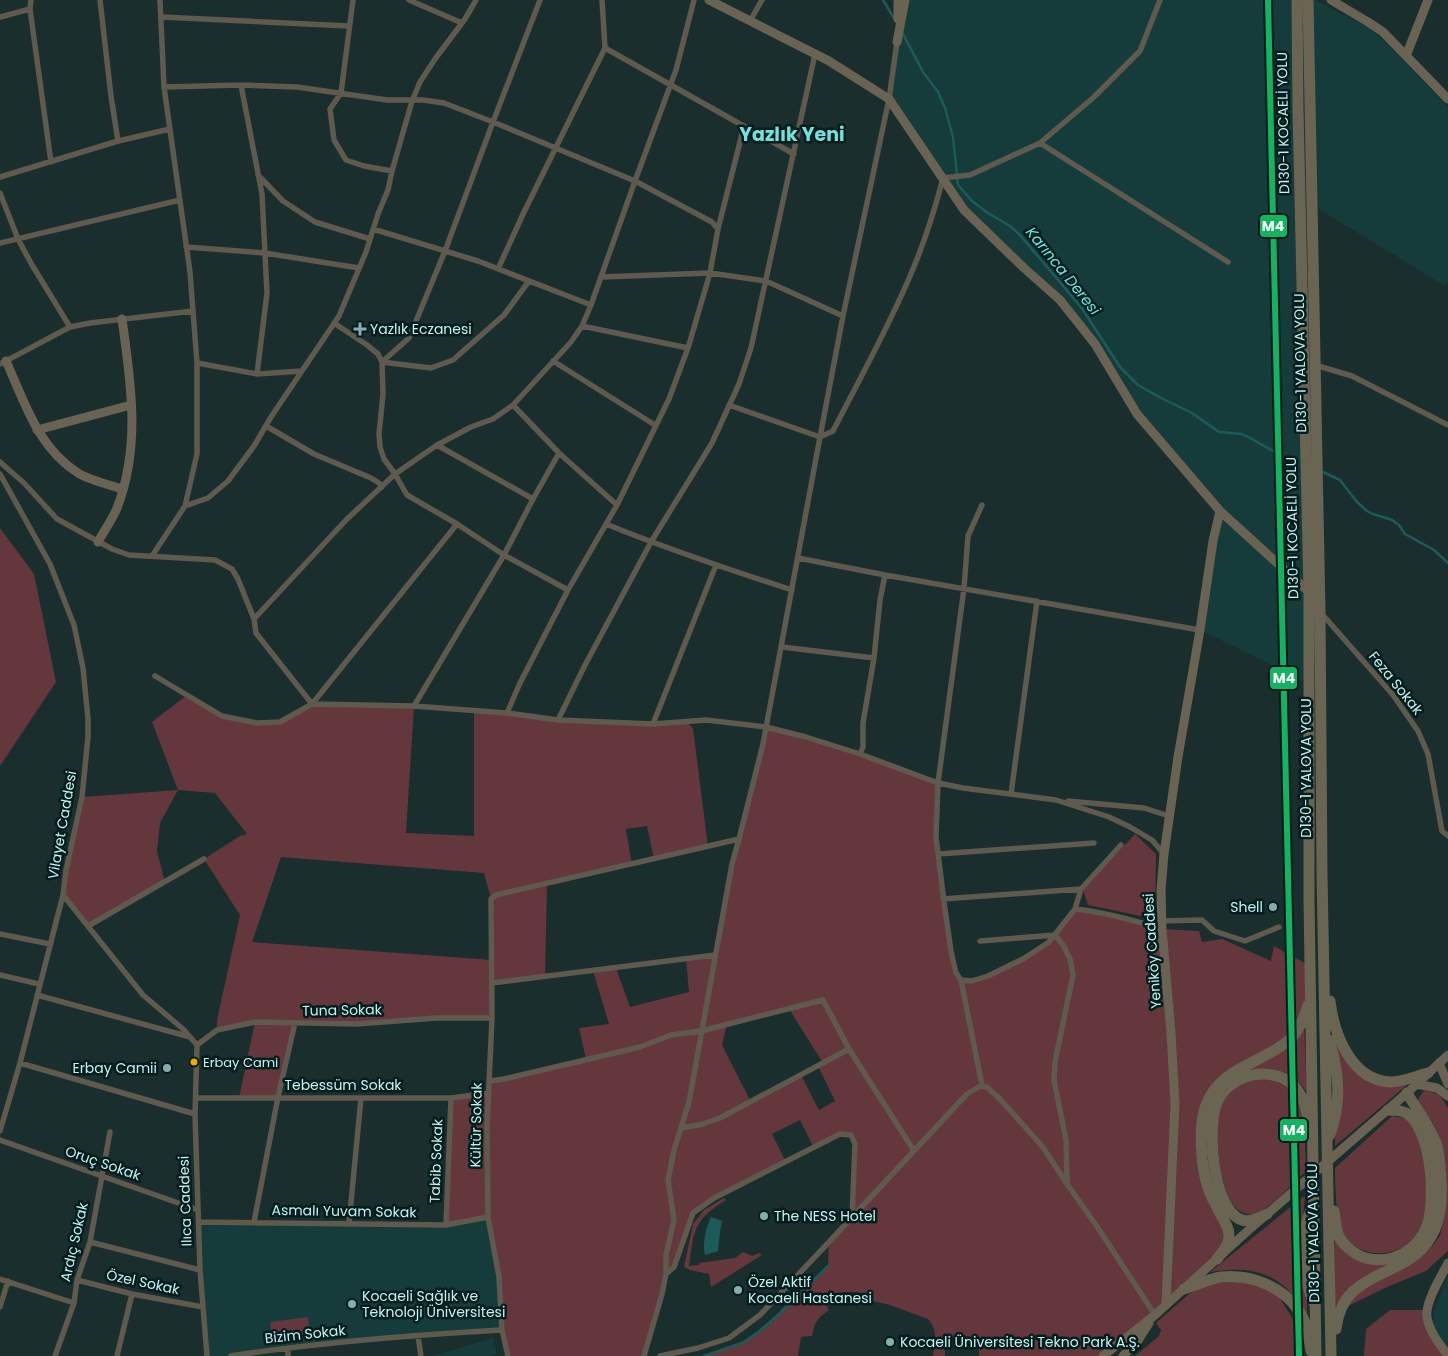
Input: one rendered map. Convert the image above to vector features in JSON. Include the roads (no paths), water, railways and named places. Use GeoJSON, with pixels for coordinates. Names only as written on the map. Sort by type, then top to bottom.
{"type":"FeatureCollection","features":[{"type":"Feature","properties":{"kind":"highway","name":"D130-1 KOCAELİ YOLU"},"geometry":{"type":"LineString","coordinates":[[1297,0],[1309,592],[1308,693],[1316,1356]]}},
{"type":"Feature","properties":{"kind":"highway","name":"D130-1 YALOVA YOLU"},"geometry":{"type":"LineString","coordinates":[[1308,0],[1320,612],[1324,1025],[1335,1062],[1338,1092],[1332,1130],[1326,1146],[1331,1356]]}},
{"type":"Feature","properties":{"kind":"highway"},"geometry":{"type":"LineString","coordinates":[[1323,930],[1331,1010],[1340,1041],[1353,1062],[1371,1076],[1390,1082],[1428,1073]]}},
{"type":"Feature","properties":{"kind":"highway"},"geometry":{"type":"LineString","coordinates":[[1217,1259],[1228,1244],[1228,1231],[1208,1187],[1203,1167],[1202,1122],[1205,1106],[1212,1091],[1222,1080],[1289,1041],[1303,1021],[1311,999]]}},
{"type":"Feature","properties":{"kind":"highway"},"geometry":{"type":"LineString","coordinates":[[1267,1214],[1248,1221],[1235,1216],[1223,1199],[1216,1181],[1211,1129],[1213,1114],[1224,1091],[1232,1084],[1255,1074],[1276,1075],[1288,1080],[1296,1087],[1304,1102],[1314,1150]]}},
{"type":"Feature","properties":{"kind":"highway"},"geometry":{"type":"LineString","coordinates":[[1335,1356],[1337,1316],[1350,1293],[1366,1281],[1409,1259],[1424,1247],[1434,1234],[1440,1214],[1442,1194],[1437,1146],[1429,1128],[1407,1093]]}},
{"type":"Feature","properties":{"kind":"highway"},"geometry":{"type":"LineString","coordinates":[[1328,1182],[1338,1235],[1354,1253],[1376,1261],[1390,1259],[1402,1255],[1419,1240],[1427,1226],[1430,1212],[1432,1196],[1430,1162],[1421,1132],[1410,1116],[1401,1111],[1388,1110]]}},
{"type":"Feature","properties":{"kind":"highway"},"geometry":{"type":"LineString","coordinates":[[1184,1288],[1220,1277],[1241,1277],[1256,1280],[1274,1288],[1290,1299],[1300,1312],[1306,1327],[1312,1356]]}},
{"type":"Feature","properties":{"kind":"street"},"geometry":{"type":"LineString","coordinates":[[31,0],[30,9],[51,162]]}},
{"type":"Feature","properties":{"kind":"street"},"geometry":{"type":"LineString","coordinates":[[100,0],[118,141]]}},
{"type":"Feature","properties":{"kind":"street"},"geometry":{"type":"LineString","coordinates":[[152,556],[185,506],[197,454],[197,363],[194,311],[164,87],[160,0]]}},
{"type":"Feature","properties":{"kind":"street"},"geometry":{"type":"LineString","coordinates":[[353,0],[340,93],[330,109],[334,140],[346,160],[364,166],[392,171]]}},
{"type":"Feature","properties":{"kind":"street"},"geometry":{"type":"LineString","coordinates":[[409,0],[462,23]]}},
{"type":"Feature","properties":{"kind":"street"},"geometry":{"type":"LineString","coordinates":[[185,506],[208,498],[228,480],[254,446],[339,316],[388,190],[412,101],[420,82],[476,0]]}},
{"type":"Feature","properties":{"kind":"street"},"geometry":{"type":"LineString","coordinates":[[382,362],[409,338],[445,251],[540,0]]}},
{"type":"Feature","properties":{"kind":"street"},"geometry":{"type":"LineString","coordinates":[[498,269],[605,48],[602,0]]}},
{"type":"Feature","properties":{"kind":"street"},"geometry":{"type":"LineString","coordinates":[[254,619],[346,520],[395,474],[437,445],[471,427],[493,419],[513,405],[571,342],[582,326],[591,305],[671,84],[694,0]]}},
{"type":"Feature","properties":{"kind":"street"},"geometry":{"type":"LineString","coordinates":[[709,0],[829,61],[889,99],[947,178],[964,210],[1060,300],[1095,344],[1137,414],[1220,511],[1309,592]]}},
{"type":"Feature","properties":{"kind":"street"},"geometry":{"type":"LineString","coordinates":[[750,21],[762,0]]}},
{"type":"Feature","properties":{"kind":"street"},"geometry":{"type":"LineString","coordinates":[[947,178],[970,174],[1040,143],[1094,97],[1140,51],[1160,0]]}},
{"type":"Feature","properties":{"kind":"street"},"geometry":{"type":"LineString","coordinates":[[1331,0],[1375,26],[1448,99]]}},
{"type":"Feature","properties":{"kind":"street"},"geometry":{"type":"LineString","coordinates":[[1406,56],[1428,0]]}},
{"type":"Feature","properties":{"kind":"street"},"geometry":{"type":"LineString","coordinates":[[644,1356],[662,1294],[666,1274],[666,1256],[674,1220],[668,1180],[674,1150],[689,1102],[732,864],[766,727],[782,647],[843,316],[889,99],[901,3]]}},
{"type":"Feature","properties":{"kind":"street"},"geometry":{"type":"LineString","coordinates":[[0,16],[30,9]]}},
{"type":"Feature","properties":{"kind":"street"},"geometry":{"type":"LineString","coordinates":[[161,17],[349,26]]}},
{"type":"Feature","properties":{"kind":"street"},"geometry":{"type":"LineString","coordinates":[[605,48],[749,129]]}},
{"type":"Feature","properties":{"kind":"street"},"geometry":{"type":"LineString","coordinates":[[558,720],[651,542],[712,443],[739,384],[752,348],[815,54]]}},
{"type":"Feature","properties":{"kind":"street"},"geometry":{"type":"LineString","coordinates":[[164,87],[240,85],[297,87],[387,100],[424,100],[444,103],[635,181],[712,222],[718,229]]}},
{"type":"Feature","properties":{"kind":"street"},"geometry":{"type":"LineString","coordinates":[[240,85],[262,194],[267,293],[257,374]]}},
{"type":"Feature","properties":{"kind":"street"},"geometry":{"type":"LineString","coordinates":[[507,712],[568,590],[617,505],[669,399],[688,348],[710,273],[718,229],[744,126],[794,154]]}},
{"type":"Feature","properties":{"kind":"street"},"geometry":{"type":"LineString","coordinates":[[0,177],[118,141],[170,129]]}},
{"type":"Feature","properties":{"kind":"street"},"geometry":{"type":"LineString","coordinates":[[1040,143],[1228,262]]}},
{"type":"Feature","properties":{"kind":"street"},"geometry":{"type":"LineString","coordinates":[[258,175],[283,201],[315,222],[370,238]]}},
{"type":"Feature","properties":{"kind":"street"},"geometry":{"type":"LineString","coordinates":[[729,405],[820,437],[833,431],[896,307],[925,238],[947,178]]}},
{"type":"Feature","properties":{"kind":"street"},"geometry":{"type":"LineString","coordinates":[[0,193],[18,239],[70,327]]}},
{"type":"Feature","properties":{"kind":"street"},"geometry":{"type":"LineString","coordinates":[[0,243],[180,200]]}},
{"type":"Feature","properties":{"kind":"street"},"geometry":{"type":"LineString","coordinates":[[373,229],[498,269],[591,305]]}},
{"type":"Feature","properties":{"kind":"street"},"geometry":{"type":"LineString","coordinates":[[186,248],[265,253],[359,268]]}},
{"type":"Feature","properties":{"kind":"street"},"geometry":{"type":"LineString","coordinates":[[601,277],[710,273],[766,281],[843,316]]}},
{"type":"Feature","properties":{"kind":"street"},"geometry":{"type":"LineString","coordinates":[[382,362],[431,368],[453,360],[504,315],[530,281]]}},
{"type":"Feature","properties":{"kind":"street"},"geometry":{"type":"LineString","coordinates":[[122,489],[79,474],[51,450],[37,430],[2,362],[70,327],[194,311]]}},
{"type":"Feature","properties":{"kind":"street"},"geometry":{"type":"LineString","coordinates":[[98,542],[116,509],[129,468],[132,405],[122,319]]}},
{"type":"Feature","properties":{"kind":"street"},"geometry":{"type":"LineString","coordinates":[[334,323],[367,345],[378,354],[382,362],[383,394],[379,434],[380,447],[384,459],[407,496],[457,524],[504,555],[568,590]]}},
{"type":"Feature","properties":{"kind":"street"},"geometry":{"type":"LineString","coordinates":[[582,326],[688,348]]}},
{"type":"Feature","properties":{"kind":"street"},"geometry":{"type":"LineString","coordinates":[[554,361],[655,425]]}},
{"type":"Feature","properties":{"kind":"street"},"geometry":{"type":"LineString","coordinates":[[197,363],[257,374],[302,371]]}},
{"type":"Feature","properties":{"kind":"street"},"geometry":{"type":"LineString","coordinates":[[1315,364],[1352,376],[1448,425]]}},
{"type":"Feature","properties":{"kind":"street"},"geometry":{"type":"LineString","coordinates":[[37,430],[132,405]]}},
{"type":"Feature","properties":{"kind":"street"},"geometry":{"type":"LineString","coordinates":[[513,405],[559,453],[617,505]]}},
{"type":"Feature","properties":{"kind":"street"},"geometry":{"type":"LineString","coordinates":[[266,426],[314,454],[371,478],[382,487]]}},
{"type":"Feature","properties":{"kind":"street"},"geometry":{"type":"LineString","coordinates":[[437,445],[533,499]]}},
{"type":"Feature","properties":{"kind":"street"},"geometry":{"type":"LineString","coordinates":[[414,706],[504,555],[559,453]]}},
{"type":"Feature","properties":{"kind":"street"},"geometry":{"type":"LineString","coordinates":[[0,462],[24,483],[57,519],[98,542],[129,555],[214,560],[232,569],[254,619],[256,633],[312,704]]}},
{"type":"Feature","properties":{"kind":"street","name":"Vilayet Caddesi"},"geometry":{"type":"LineString","coordinates":[[0,474],[50,564],[74,626],[83,668],[88,719],[82,797],[62,894],[20,1063],[0,1132]]}},
{"type":"Feature","properties":{"kind":"street"},"geometry":{"type":"LineString","coordinates":[[982,505],[968,536],[964,588],[938,783],[936,837],[951,951],[956,973],[960,980],[982,1085]]}},
{"type":"Feature","properties":{"kind":"street","name":"Yeniköy Caddesi"},"geometry":{"type":"LineString","coordinates":[[1166,1304],[1175,1104],[1171,1033],[1161,925],[1161,890],[1164,854],[1178,757],[1200,630],[1212,540],[1220,511]]}},
{"type":"Feature","properties":{"kind":"street"},"geometry":{"type":"LineString","coordinates":[[155,676],[222,716],[257,723],[280,722],[312,704],[457,524]]}},
{"type":"Feature","properties":{"kind":"street"},"geometry":{"type":"LineString","coordinates":[[606,524],[651,542],[792,590]]}},
{"type":"Feature","properties":{"kind":"street"},"geometry":{"type":"LineString","coordinates":[[798,558],[1200,630]]}},
{"type":"Feature","properties":{"kind":"street"},"geometry":{"type":"LineString","coordinates":[[653,724],[716,565]]}},
{"type":"Feature","properties":{"kind":"street"},"geometry":{"type":"LineString","coordinates":[[860,754],[863,747],[864,723],[885,575]]}},
{"type":"Feature","properties":{"kind":"street"},"geometry":{"type":"LineString","coordinates":[[1011,794],[1038,601]]}},
{"type":"Feature","properties":{"kind":"street","name":"Feza Sokak"},"geometry":{"type":"LineString","coordinates":[[1320,612],[1393,695],[1418,731],[1428,754],[1442,831],[1448,836]]}},
{"type":"Feature","properties":{"kind":"street"},"geometry":{"type":"LineString","coordinates":[[782,647],[874,658]]}},
{"type":"Feature","properties":{"kind":"street"},"geometry":{"type":"LineString","coordinates":[[312,704],[414,706],[507,712],[558,720],[653,724],[706,720],[766,727],[860,754],[938,783],[1056,800],[1144,808],[1169,816]]}},
{"type":"Feature","properties":{"kind":"street"},"geometry":{"type":"LineString","coordinates":[[1056,800],[1110,817],[1130,826],[1152,840],[1164,854]]}},
{"type":"Feature","properties":{"kind":"street","name":"Kültür Sokak"},"geometry":{"type":"LineString","coordinates":[[508,1356],[502,1330],[499,1277],[488,1217],[487,1127],[492,1018],[491,899],[496,895],[739,839]]}},
{"type":"Feature","properties":{"kind":"street"},"geometry":{"type":"LineString","coordinates":[[938,854],[1094,842]]}},
{"type":"Feature","properties":{"kind":"street"},"geometry":{"type":"LineString","coordinates":[[960,980],[972,981],[988,976],[1023,959],[1049,942],[1075,909],[1081,889],[1121,845]]}},
{"type":"Feature","properties":{"kind":"street"},"geometry":{"type":"LineString","coordinates":[[88,926],[204,859]]}},
{"type":"Feature","properties":{"kind":"street"},"geometry":{"type":"LineString","coordinates":[[943,899],[1081,889]]}},
{"type":"Feature","properties":{"kind":"street"},"geometry":{"type":"LineString","coordinates":[[62,894],[142,995],[192,1038],[197,1045]]}},
{"type":"Feature","properties":{"kind":"street"},"geometry":{"type":"LineString","coordinates":[[1075,909],[1161,925],[1202,920],[1214,931],[1245,941],[1279,927]]}},
{"type":"Feature","properties":{"kind":"street"},"geometry":{"type":"LineString","coordinates":[[0,934],[50,944]]}},
{"type":"Feature","properties":{"kind":"street"},"geometry":{"type":"LineString","coordinates":[[980,941],[1055,935]]}},
{"type":"Feature","properties":{"kind":"street"},"geometry":{"type":"LineString","coordinates":[[1055,935],[1070,959],[1073,975],[1055,1062],[1054,1080],[1066,1140],[1067,1184]]}},
{"type":"Feature","properties":{"kind":"street"},"geometry":{"type":"LineString","coordinates":[[492,983],[715,955]]}},
{"type":"Feature","properties":{"kind":"street"},"geometry":{"type":"LineString","coordinates":[[0,975],[39,984]]}},
{"type":"Feature","properties":{"kind":"street"},"geometry":{"type":"LineString","coordinates":[[37,995],[192,1038]]}},
{"type":"Feature","properties":{"kind":"street"},"geometry":{"type":"LineString","coordinates":[[490,1081],[640,1047],[671,1035],[701,1030],[823,1000],[849,1050],[914,1151]]}},
{"type":"Feature","properties":{"kind":"street","name":"Tuna Sokak"},"geometry":{"type":"LineString","coordinates":[[197,1045],[217,1030],[255,1022],[357,1024],[436,1018],[492,1018]]}},
{"type":"Feature","properties":{"kind":"street"},"geometry":{"type":"LineString","coordinates":[[254,1222],[278,1097],[295,1023]]}},
{"type":"Feature","properties":{"kind":"street","name":"Ilıca Caddesi"},"geometry":{"type":"LineString","coordinates":[[197,1045],[195,1114],[198,1210],[200,1270],[207,1356]]}},
{"type":"Feature","properties":{"kind":"street"},"geometry":{"type":"LineString","coordinates":[[681,1128],[703,1124],[720,1118],[849,1050]]}},
{"type":"Feature","properties":{"kind":"street"},"geometry":{"type":"LineString","coordinates":[[1103,1356],[1154,1315],[1448,1055]]}},
{"type":"Feature","properties":{"kind":"street"},"geometry":{"type":"LineString","coordinates":[[20,1063],[195,1114]]}},
{"type":"Feature","properties":{"kind":"street"},"geometry":{"type":"LineString","coordinates":[[1439,1063],[1448,1084]]}},
{"type":"Feature","properties":{"kind":"street"},"geometry":{"type":"LineString","coordinates":[[1416,1084],[1437,1088],[1448,1096]]}},
{"type":"Feature","properties":{"kind":"street"},"geometry":{"type":"LineString","coordinates":[[982,1085],[1000,1099],[1042,1146],[1154,1315]]}},
{"type":"Feature","properties":{"kind":"street"},"geometry":{"type":"LineString","coordinates":[[660,1356],[698,1348],[729,1338],[760,1315],[967,1094],[982,1085]]}},
{"type":"Feature","properties":{"kind":"street","name":"Tebessüm Sokak"},"geometry":{"type":"LineString","coordinates":[[196,1098],[451,1098],[489,1092]]}},
{"type":"Feature","properties":{"kind":"street"},"geometry":{"type":"LineString","coordinates":[[349,1223],[361,1098]]}},
{"type":"Feature","properties":{"kind":"street","name":"Tabib Sokak"},"geometry":{"type":"LineString","coordinates":[[446,1225],[451,1098]]}},
{"type":"Feature","properties":{"kind":"street","name":"Ardıç Sokak"},"geometry":{"type":"LineString","coordinates":[[55,1356],[74,1304],[77,1280],[90,1242],[110,1132]]}},
{"type":"Feature","properties":{"kind":"street"},"geometry":{"type":"LineString","coordinates":[[666,1274],[674,1267],[693,1213],[714,1198],[840,1134],[851,1135],[855,1144],[852,1218]]}},
{"type":"Feature","properties":{"kind":"street","name":"Oruç Sokak"},"geometry":{"type":"LineString","coordinates":[[0,1140],[198,1210]]}},
{"type":"Feature","properties":{"kind":"street","name":"Asmalı Yuvam Sokak"},"geometry":{"type":"LineString","coordinates":[[199,1222],[446,1225],[488,1217]]}},
{"type":"Feature","properties":{"kind":"street"},"geometry":{"type":"LineString","coordinates":[[90,1242],[200,1270]]}},
{"type":"Feature","properties":{"kind":"street"},"geometry":{"type":"LineString","coordinates":[[1448,1262],[1427,1310],[1427,1318],[1432,1331],[1448,1355]]}},
{"type":"Feature","properties":{"kind":"street"},"geometry":{"type":"LineString","coordinates":[[0,1279],[74,1304]]}},
{"type":"Feature","properties":{"kind":"street","name":"Özel Sokak"},"geometry":{"type":"LineString","coordinates":[[77,1280],[132,1294],[204,1308]]}},
{"type":"Feature","properties":{"kind":"street"},"geometry":{"type":"LineString","coordinates":[[0,1306],[8,1282]]}},
{"type":"Feature","properties":{"kind":"street"},"geometry":{"type":"LineString","coordinates":[[117,1356],[132,1294]]}},
{"type":"Feature","properties":{"kind":"street"},"geometry":{"type":"LineString","coordinates":[[1123,1356],[1137,1342],[1154,1315]]}},
{"type":"Feature","properties":{"kind":"street","name":"Bizim Sokak"},"geometry":{"type":"LineString","coordinates":[[231,1356],[288,1348],[502,1330]]}},
{"type":"Feature","properties":{"kind":"street"},"geometry":{"type":"LineString","coordinates":[[418,1336],[421,1356]]}},
{"type":"Feature","properties":{"kind":"street"},"geometry":{"type":"LineString","coordinates":[[288,1348],[288,1356]]}},
{"type":"Feature","properties":{"kind":"waterway","name":"Karınca Deresi"},"geometry":{"type":"LineString","coordinates":[[883,0],[895,20]]}},
{"type":"Feature","properties":{"kind":"waterway","name":"Karınca Deresi"},"geometry":{"type":"LineString","coordinates":[[902,32],[923,72],[938,92],[945,108],[953,137],[958,185],[972,201],[1019,234],[1081,307],[1120,367],[1138,385],[1192,413],[1219,432],[1242,434],[1291,461]]}},
{"type":"Feature","properties":{"kind":"waterway","name":"Karınca Deresi"},"geometry":{"type":"LineString","coordinates":[[1323,472],[1340,480],[1357,502],[1367,511],[1392,520],[1399,525],[1405,534],[1434,550],[1448,563]]}},
{"type":"Feature","properties":{"kind":"waterway"},"geometry":{"type":"LineString","coordinates":[[704,1356],[742,1343],[757,1333],[828,1266]]}},
{"type":"Feature","properties":{"kind":"place","name":"Yazlık Eczanesi"},"geometry":{"type":"Point","coordinates":[360,329]}},
{"type":"Feature","properties":{"kind":"place","name":"Shell"},"geometry":{"type":"Point","coordinates":[1273,907]}},
{"type":"Feature","properties":{"kind":"place","name":"Erbay Cami"},"geometry":{"type":"Point","coordinates":[194,1062]}},
{"type":"Feature","properties":{"kind":"place","name":"Erbay Camii"},"geometry":{"type":"Point","coordinates":[167,1068]}},
{"type":"Feature","properties":{"kind":"place","name":"The NESS Hotel"},"geometry":{"type":"Point","coordinates":[764,1216]}},
{"type":"Feature","properties":{"kind":"place","name":"Özel Aktif Kocaeli Hastanesi"},"geometry":{"type":"Point","coordinates":[738,1290]}},
{"type":"Feature","properties":{"kind":"place","name":"Kocaeli Sağlık ve Teknoloji Üniversitesi"},"geometry":{"type":"Point","coordinates":[352,1304]}},
{"type":"Feature","properties":{"kind":"place","name":"Kocaeli Üniversitesi Tekno Park A.Ş."},"geometry":{"type":"Point","coordinates":[890,1342]}},
{"type":"Feature","properties":{"kind":"district","name":"Yazlık Yeni"},"geometry":{"type":"Point","coordinates":[792,134]}}]}
